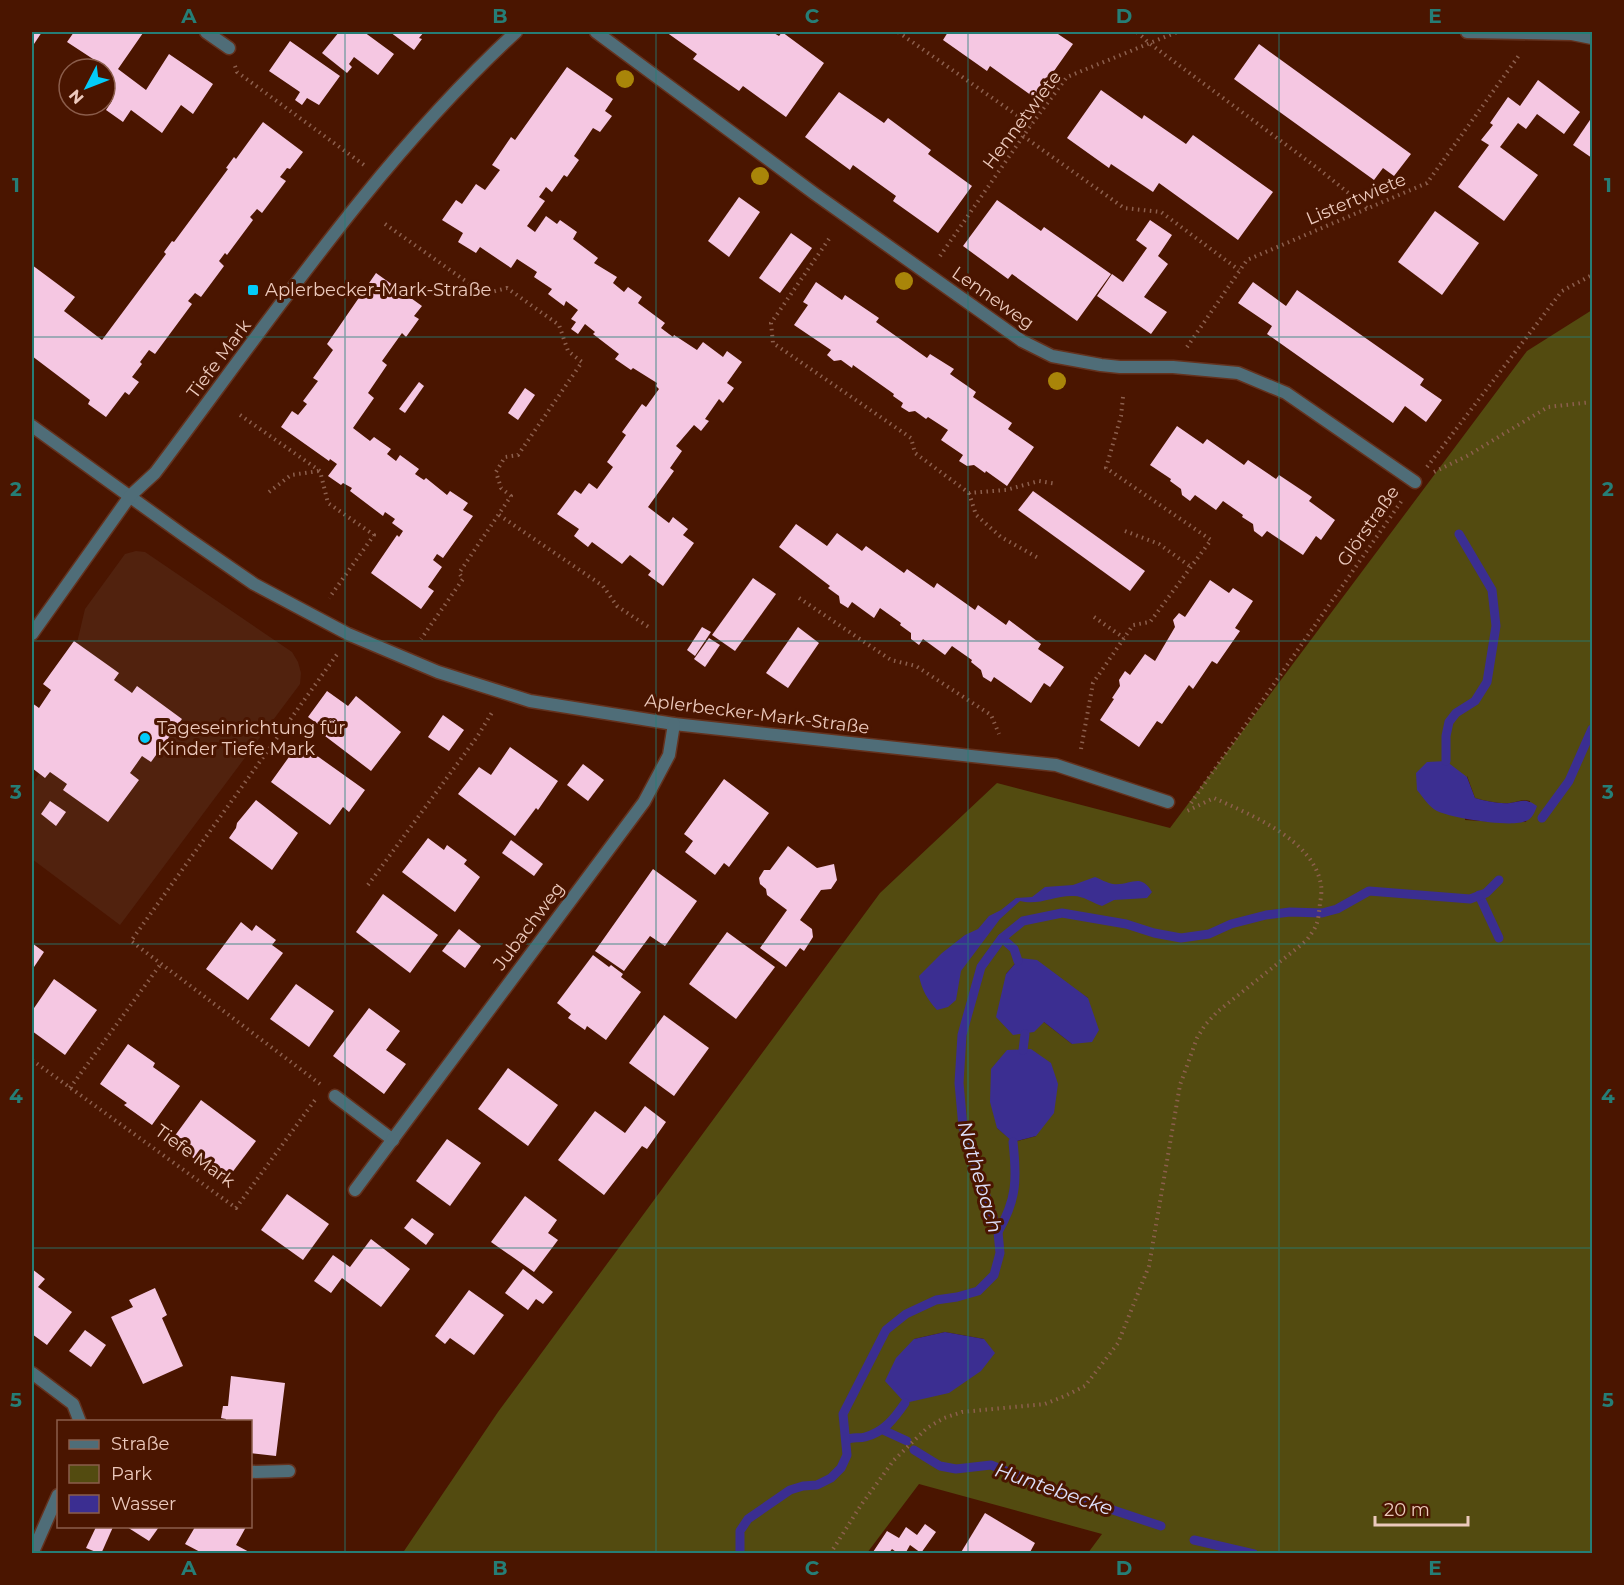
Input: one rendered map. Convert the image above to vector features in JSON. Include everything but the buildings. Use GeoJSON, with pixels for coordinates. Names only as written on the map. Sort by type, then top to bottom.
{"type":"FeatureCollection","features":[{"type":"Feature","properties":{"kind":"street"},"geometry":{"type":"LineString","coordinates":[[206,32],[229,48]]}},
{"type":"Feature","properties":{"kind":"street","name":"Tiefe Mark"},"geometry":{"type":"LineString","coordinates":[[32,634],[130,496],[156,473],[380,177],[448,100],[516,32]]}},
{"type":"Feature","properties":{"kind":"street","name":"Lenneweg"},"geometry":{"type":"LineString","coordinates":[[596,32],[815,194],[1022,341],[1052,356],[1120,368],[1173,367],[1238,373],[1286,393],[1415,482]]}},
{"type":"Feature","properties":{"kind":"street"},"geometry":{"type":"LineString","coordinates":[[1467,32],[1564,34],[1593,38]]}},
{"type":"Feature","properties":{"kind":"street","name":"Aplerbecker-Mark-Straße"},"geometry":{"type":"LineString","coordinates":[[32,426],[254,584],[348,634],[438,672],[530,701],[675,724],[1056,765],[1168,802]]}},
{"type":"Feature","properties":{"kind":"street","name":"Jubachweg"},"geometry":{"type":"LineString","coordinates":[[355,1190],[644,802],[669,755],[675,724]]}},
{"type":"Feature","properties":{"kind":"street"},"geometry":{"type":"LineString","coordinates":[[330,1092],[393,1140]]}},
{"type":"Feature","properties":{"kind":"street"},"geometry":{"type":"LineString","coordinates":[[32,1374],[74,1404],[79,1420]]}},
{"type":"Feature","properties":{"kind":"street"},"geometry":{"type":"LineString","coordinates":[[252,1472],[289,1471]]}},
{"type":"Feature","properties":{"kind":"street"},"geometry":{"type":"LineString","coordinates":[[32,1554],[57,1497]]}},
{"type":"Feature","properties":{"kind":"path"},"geometry":{"type":"LineString","coordinates":[[898,32],[1031,125]]}},
{"type":"Feature","properties":{"kind":"path"},"geometry":{"type":"LineString","coordinates":[[1137,32],[1367,208]]}},
{"type":"Feature","properties":{"kind":"path","name":"Hennetwiete"},"geometry":{"type":"LineString","coordinates":[[927,274],[1067,77],[1177,32]]}},
{"type":"Feature","properties":{"kind":"path","name":"Listertwiete"},"geometry":{"type":"LineString","coordinates":[[1173,367],[1247,260],[1427,183],[1534,35]]}},
{"type":"Feature","properties":{"kind":"path"},"geometry":{"type":"LineString","coordinates":[[229,48],[237,72],[380,177]]}},
{"type":"Feature","properties":{"kind":"path"},"geometry":{"type":"LineString","coordinates":[[1023,136],[1124,208],[1161,212],[1239,270]]}},
{"type":"Feature","properties":{"kind":"path"},"geometry":{"type":"LineString","coordinates":[[385,224],[484,294],[507,288],[560,325],[568,351],[582,362],[518,455],[505,457],[496,472],[501,488],[511,496],[459,573],[463,579],[421,639]]}},
{"type":"Feature","properties":{"kind":"path"},"geometry":{"type":"LineString","coordinates":[[829,239],[771,323],[773,343],[911,438],[915,453],[969,493],[976,515],[1001,537],[1040,559]]}},
{"type":"Feature","properties":{"kind":"path","name":"Glörstraße"},"geometry":{"type":"LineString","coordinates":[[830,1554],[861,1504],[894,1460],[927,1428],[944,1418],[963,1412],[1045,1404],[1085,1386],[1118,1342],[1149,1266],[1180,1085],[1197,1038],[1217,1012],[1306,941],[1318,926],[1322,886],[1314,865],[1293,840],[1252,816],[1214,798],[1185,811],[1415,482],[1563,291],[1593,275]]}},
{"type":"Feature","properties":{"kind":"path"},"geometry":{"type":"LineString","coordinates":[[1081,749],[1093,683],[1133,625],[1150,622],[1211,540],[1106,468],[1121,416],[1123,397]]}},
{"type":"Feature","properties":{"kind":"path"},"geometry":{"type":"LineString","coordinates":[[1415,482],[1467,456],[1548,407],[1593,402]]}},
{"type":"Feature","properties":{"kind":"path"},"geometry":{"type":"LineString","coordinates":[[240,415],[320,471],[328,502],[374,535],[329,598]]}},
{"type":"Feature","properties":{"kind":"path"},"geometry":{"type":"LineString","coordinates":[[269,492],[291,475],[320,471]]}},
{"type":"Feature","properties":{"kind":"path"},"geometry":{"type":"LineString","coordinates":[[969,493],[1006,490],[1039,481],[1057,484]]}},
{"type":"Feature","properties":{"kind":"path"},"geometry":{"type":"LineString","coordinates":[[499,515],[603,586],[617,606],[650,628]]}},
{"type":"Feature","properties":{"kind":"path"},"geometry":{"type":"LineString","coordinates":[[1125,531],[1159,544],[1191,567]]}},
{"type":"Feature","properties":{"kind":"path"},"geometry":{"type":"LineString","coordinates":[[799,598],[891,660],[916,666],[992,715],[999,734]]}},
{"type":"Feature","properties":{"kind":"path"},"geometry":{"type":"LineString","coordinates":[[1094,617],[1124,638]]}},
{"type":"Feature","properties":{"kind":"path"},"geometry":{"type":"LineString","coordinates":[[330,1092],[131,941],[333,662],[348,634]]}},
{"type":"Feature","properties":{"kind":"path"},"geometry":{"type":"LineString","coordinates":[[368,885],[477,737],[506,693]]}},
{"type":"Feature","properties":{"kind":"path"},"geometry":{"type":"LineString","coordinates":[[70,1088],[160,965]]}},
{"type":"Feature","properties":{"kind":"path","name":"Tiefe Mark"},"geometry":{"type":"LineString","coordinates":[[32,1060],[236,1208],[330,1092]]}},
{"type":"Feature","properties":{"kind":"shaded area","name":"Tageseinrichtung für Kinder Tiefe Mark"},"geometry":{"type":"Polygon","coordinates":[[[136,551],[145,552],[292,652],[301,673],[300,684],[120,925],[32,859],[32,784],[39,774],[32,768],[32,703],[39,708],[51,690],[43,684],[74,641],[77,643],[85,609],[125,554],[136,551]]]}},
{"type":"Feature","properties":{"kind":"green space"},"geometry":{"type":"Polygon","coordinates":[[[1592,310],[1592,1553],[1088,1553],[1102,1534],[919,1484],[867,1553],[402,1554],[498,1412],[880,893],[997,783],[1170,828],[1527,351],[1592,310]],[[1467,776],[1465,820],[1526,822],[1530,801],[1501,803],[1475,798],[1467,776]],[[1020,958],[1006,974],[1044,1022],[1072,1044],[1088,998],[1020,958]],[[997,1128],[1014,1142],[1036,1136],[997,1128]],[[945,1332],[914,1339],[984,1339],[945,1332]]]}},
{"type":"Feature","properties":{"kind":"water"},"geometry":{"type":"Polygon","coordinates":[[[1446,761],[1467,777],[1475,798],[1501,803],[1530,802],[1537,806],[1533,815],[1528,820],[1519,823],[1495,823],[1444,814],[1434,809],[1417,790],[1416,773],[1427,762],[1446,761]]]}},
{"type":"Feature","properties":{"kind":"water"},"geometry":{"type":"Polygon","coordinates":[[[1095,877],[1113,884],[1139,881],[1148,886],[1152,892],[1147,898],[1114,900],[1102,906],[1077,896],[1034,902],[1020,901],[1000,919],[961,971],[956,1000],[948,1007],[937,1010],[930,1002],[919,976],[942,953],[965,935],[978,929],[989,916],[1016,898],[1032,897],[1045,887],[1073,885],[1095,877]]]}},
{"type":"Feature","properties":{"kind":"water"},"geometry":{"type":"Polygon","coordinates":[[[1020,958],[1037,960],[1088,998],[1099,1030],[1092,1042],[1072,1044],[1044,1022],[1034,1032],[1013,1035],[996,1017],[1006,974],[1020,958]]]}},
{"type":"Feature","properties":{"kind":"water"},"geometry":{"type":"Polygon","coordinates":[[[1031,1049],[1051,1063],[1058,1084],[1054,1113],[1036,1136],[1013,1142],[997,1128],[990,1102],[991,1069],[1007,1050],[1031,1049]]]}},
{"type":"Feature","properties":{"kind":"water"},"geometry":{"type":"Polygon","coordinates":[[[945,1332],[984,1339],[995,1353],[981,1371],[949,1393],[905,1403],[885,1381],[896,1358],[914,1339],[945,1332]]]}},
{"type":"Feature","properties":{"kind":"waterway"},"geometry":{"type":"LineString","coordinates":[[1446,761],[1446,736],[1449,722],[1456,713],[1475,701],[1487,682],[1496,626],[1492,590],[1459,534]]}},
{"type":"Feature","properties":{"kind":"waterway","name":"Nathebach"},"geometry":{"type":"LineString","coordinates":[[1542,818],[1569,781],[1592,729]]}},
{"type":"Feature","properties":{"kind":"waterway","name":"Nathebach"},"geometry":{"type":"LineString","coordinates":[[740,1554],[740,1531],[748,1519],[790,1490],[817,1485],[831,1478],[841,1468],[847,1455],[843,1414],[886,1330],[906,1314],[936,1300],[978,1291],[994,1275],[1000,1253],[998,1232],[963,1127],[959,1083],[962,1035],[981,967],[1002,938],[1023,921],[1062,913],[1126,924],[1154,933],[1181,938],[1209,934],[1231,924],[1266,915],[1290,912],[1322,913],[1337,909],[1369,891],[1470,899],[1486,893],[1499,880]]}},
{"type":"Feature","properties":{"kind":"waterway"},"geometry":{"type":"LineString","coordinates":[[1479,895],[1499,938]]}},
{"type":"Feature","properties":{"kind":"waterway"},"geometry":{"type":"LineString","coordinates":[[1002,938],[1014,949],[1018,961]]}},
{"type":"Feature","properties":{"kind":"waterway"},"geometry":{"type":"LineString","coordinates":[[1023,1050],[1025,1034]]}},
{"type":"Feature","properties":{"kind":"waterway"},"geometry":{"type":"LineString","coordinates":[[998,1232],[1009,1209],[1014,1188],[1013,1142]]}},
{"type":"Feature","properties":{"kind":"waterway","name":"Huntebecke"},"geometry":{"type":"LineString","coordinates":[[846,1440],[878,1432],[893,1419],[905,1403]]}},
{"type":"Feature","properties":{"kind":"waterway","name":"Huntebecke"},"geometry":{"type":"LineString","coordinates":[[883,1430],[907,1441]]}},
{"type":"Feature","properties":{"kind":"waterway","name":"Huntebecke"},"geometry":{"type":"LineString","coordinates":[[914,1450],[940,1466],[956,1469],[991,1465],[1059,1492],[1161,1526]]}},
{"type":"Feature","properties":{"kind":"waterway","name":"Huntebecke"},"geometry":{"type":"LineString","coordinates":[[1194,1540],[1254,1554]]}},
{"type":"Feature","properties":{"kind":"place","name":"Aplerbecker-Mark-Straße"},"geometry":{"type":"Point","coordinates":[253,290]}},
{"type":"Feature","properties":{"kind":"place","name":"Tageseinrichtung für Kinder Tiefe Mark"},"geometry":{"type":"Point","coordinates":[145,738]}}]}
